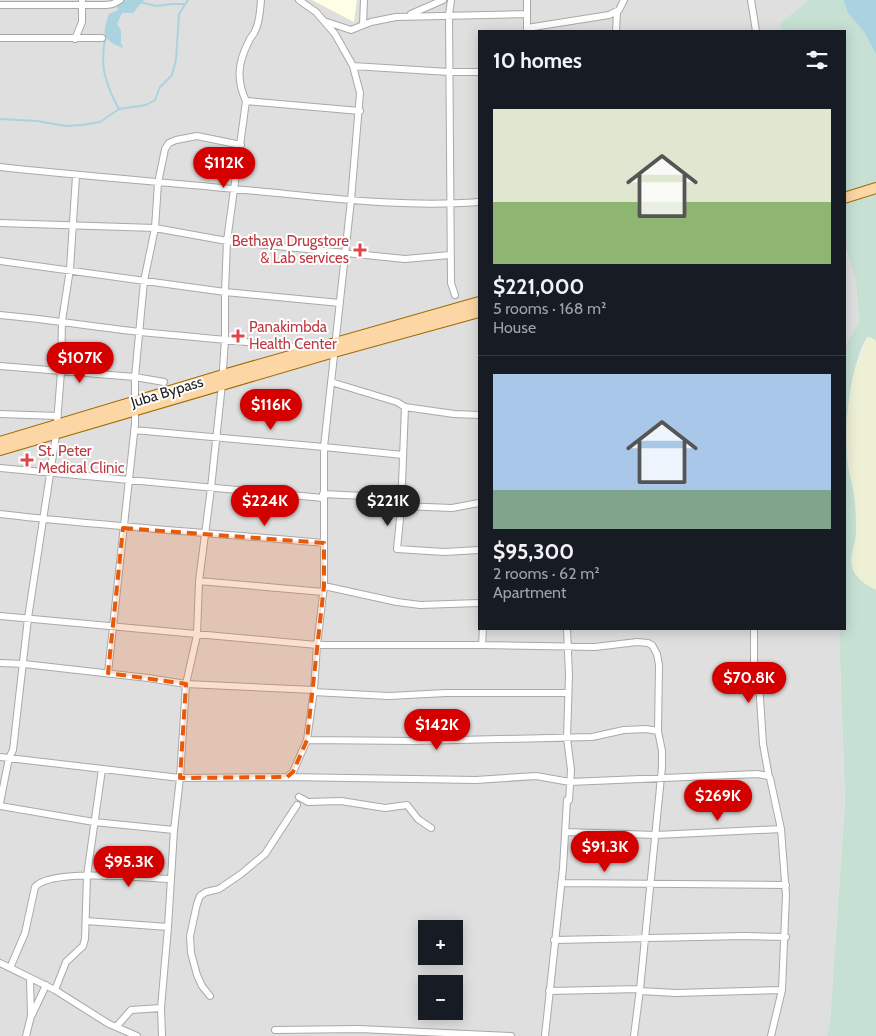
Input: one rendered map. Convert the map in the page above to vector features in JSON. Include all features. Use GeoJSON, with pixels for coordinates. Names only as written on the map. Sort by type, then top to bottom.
{"type":"FeatureCollection","features":[{"type":"Feature","properties":{"kind":"main road"},"geometry":{"type":"LineString","coordinates":[[846,197],[876,188]]}},
{"type":"Feature","properties":{"kind":"main road","name":"Juba Bypass"},"geometry":{"type":"LineString","coordinates":[[0,442],[57,425],[135,407],[478,302]]}},
{"type":"Feature","properties":{"kind":"main road","name":"Juba Bypass"},"geometry":{"type":"LineString","coordinates":[[334,347],[478,312]]}},
{"type":"Feature","properties":{"kind":"main road","name":"Juba Bypass"},"geometry":{"type":"LineString","coordinates":[[0,450],[57,425]]}},
{"type":"Feature","properties":{"kind":"street"},"geometry":{"type":"LineString","coordinates":[[0,5],[82,2],[106,5],[114,4],[120,0]]}},
{"type":"Feature","properties":{"kind":"street"},"geometry":{"type":"LineString","coordinates":[[162,1036],[161,1008],[186,684],[197,635],[199,581],[222,380],[225,339],[227,241],[246,101],[239,82],[240,61],[250,38],[255,32],[260,16],[261,0]]}},
{"type":"Feature","properties":{"kind":"street"},"geometry":{"type":"LineString","coordinates":[[287,777],[293,772],[307,740],[313,691],[323,589],[324,447],[360,111],[360,93],[353,66],[326,22],[299,0]]}},
{"type":"Feature","properties":{"kind":"street"},"geometry":{"type":"LineString","coordinates":[[363,25],[364,0]]}},
{"type":"Feature","properties":{"kind":"street"},"geometry":{"type":"LineString","coordinates":[[406,17],[442,0]]}},
{"type":"Feature","properties":{"kind":"street"},"geometry":{"type":"LineString","coordinates":[[451,0],[449,15],[450,255],[451,282],[455,295]]}},
{"type":"Feature","properties":{"kind":"street"},"geometry":{"type":"LineString","coordinates":[[526,0],[527,30],[617,12]]}},
{"type":"Feature","properties":{"kind":"street"},"geometry":{"type":"LineString","coordinates":[[616,30],[617,12],[624,0]]}},
{"type":"Feature","properties":{"kind":"street"},"geometry":{"type":"LineString","coordinates":[[751,0],[756,30]]}},
{"type":"Feature","properties":{"kind":"street"},"geometry":{"type":"LineString","coordinates":[[75,39],[82,22],[82,2]]}},
{"type":"Feature","properties":{"kind":"street"},"geometry":{"type":"LineString","coordinates":[[326,22],[351,30],[381,20],[406,17],[527,14]]}},
{"type":"Feature","properties":{"kind":"street"},"geometry":{"type":"LineString","coordinates":[[0,38],[102,38]]}},
{"type":"Feature","properties":{"kind":"street"},"geometry":{"type":"LineString","coordinates":[[353,66],[478,72]]}},
{"type":"Feature","properties":{"kind":"street"},"geometry":{"type":"LineString","coordinates":[[246,101],[360,111]]}},
{"type":"Feature","properties":{"kind":"street"},"geometry":{"type":"LineString","coordinates":[[108,673],[134,430],[135,376],[144,281],[155,228],[158,183],[165,149],[169,143],[176,140],[197,136],[241,145]]}},
{"type":"Feature","properties":{"kind":"street"},"geometry":{"type":"LineString","coordinates":[[0,167],[76,176],[351,200],[450,204],[478,202]]}},
{"type":"Feature","properties":{"kind":"street"},"geometry":{"type":"LineString","coordinates":[[76,176],[70,270],[62,321],[57,425],[28,618],[13,750],[8,758],[0,804],[94,822],[174,830]]}},
{"type":"Feature","properties":{"kind":"street"},"geometry":{"type":"LineString","coordinates":[[0,223],[155,228],[227,241],[405,259],[450,255]]}},
{"type":"Feature","properties":{"kind":"street"},"geometry":{"type":"LineString","coordinates":[[0,261],[225,292],[340,303]]}},
{"type":"Feature","properties":{"kind":"street"},"geometry":{"type":"LineString","coordinates":[[0,315],[294,347]]}},
{"type":"Feature","properties":{"kind":"street"},"geometry":{"type":"LineString","coordinates":[[0,366],[135,376],[164,382]]}},
{"type":"Feature","properties":{"kind":"street"},"geometry":{"type":"LineString","coordinates":[[331,382],[405,406],[454,414],[478,415]]}},
{"type":"Feature","properties":{"kind":"street"},"geometry":{"type":"LineString","coordinates":[[405,406],[401,506],[397,549],[444,552],[478,550]]}},
{"type":"Feature","properties":{"kind":"street"},"geometry":{"type":"LineString","coordinates":[[0,414],[57,425]]}},
{"type":"Feature","properties":{"kind":"street"},"geometry":{"type":"LineString","coordinates":[[134,430],[403,456]]}},
{"type":"Feature","properties":{"kind":"street"},"geometry":{"type":"LineString","coordinates":[[0,468],[50,474],[84,474],[211,488],[323,496],[364,496],[401,506],[452,508],[478,503]]}},
{"type":"Feature","properties":{"kind":"street"},"geometry":{"type":"LineString","coordinates":[[0,514],[123,528],[205,532],[324,543]]}},
{"type":"Feature","properties":{"kind":"street"},"geometry":{"type":"LineString","coordinates":[[199,581],[323,589],[420,605],[478,603]]}},
{"type":"Feature","properties":{"kind":"street"},"geometry":{"type":"LineString","coordinates":[[0,616],[317,645],[595,647],[648,642],[657,654],[659,666],[658,731],[662,750],[661,779],[634,1036]]}},
{"type":"Feature","properties":{"kind":"street"},"geometry":{"type":"LineString","coordinates":[[482,645],[483,630]]}},
{"type":"Feature","properties":{"kind":"street"},"geometry":{"type":"LineString","coordinates":[[545,1036],[566,832],[567,800],[569,800],[572,770],[567,738],[567,630]]}},
{"type":"Feature","properties":{"kind":"street"},"geometry":{"type":"LineString","coordinates":[[754,630],[754,663],[759,682],[761,723],[769,777],[780,829],[786,885],[786,938],[782,990],[771,1036]]}},
{"type":"Feature","properties":{"kind":"street"},"geometry":{"type":"LineString","coordinates":[[0,663],[108,673],[186,684],[389,696],[446,693],[568,693]]}},
{"type":"Feature","properties":{"kind":"street"},"geometry":{"type":"LineString","coordinates":[[307,740],[415,741],[592,738],[624,730],[646,729],[658,731]]}},
{"type":"Feature","properties":{"kind":"street"},"geometry":{"type":"LineString","coordinates":[[0,757],[180,778],[287,777],[476,780],[536,776],[570,782],[758,774],[769,777]]}},
{"type":"Feature","properties":{"kind":"street"},"geometry":{"type":"LineString","coordinates":[[55,990],[66,962],[82,946],[86,921],[87,876],[102,769]]}},
{"type":"Feature","properties":{"kind":"street"},"geometry":{"type":"LineString","coordinates":[[299,797],[308,802],[341,801],[385,808],[406,805],[418,819],[430,828]]}},
{"type":"Feature","properties":{"kind":"street"},"geometry":{"type":"LineString","coordinates":[[210,996],[202,986],[197,975],[191,953],[190,936],[200,896],[206,892],[219,889],[265,854],[297,805]]}},
{"type":"Feature","properties":{"kind":"street"},"geometry":{"type":"LineString","coordinates":[[566,832],[656,835],[780,829]]}},
{"type":"Feature","properties":{"kind":"street"},"geometry":{"type":"LineString","coordinates":[[10,968],[25,932],[32,897],[37,884],[56,878],[87,876],[171,879]]}},
{"type":"Feature","properties":{"kind":"street"},"geometry":{"type":"LineString","coordinates":[[561,883],[786,885]]}},
{"type":"Feature","properties":{"kind":"street"},"geometry":{"type":"LineString","coordinates":[[86,921],[168,927]]}},
{"type":"Feature","properties":{"kind":"street"},"geometry":{"type":"LineString","coordinates":[[554,940],[745,936],[786,938]]}},
{"type":"Feature","properties":{"kind":"street"},"geometry":{"type":"LineString","coordinates":[[0,963],[46,985],[110,1024],[137,1036]]}},
{"type":"Feature","properties":{"kind":"street"},"geometry":{"type":"LineString","coordinates":[[30,979],[32,1016]]}},
{"type":"Feature","properties":{"kind":"street"},"geometry":{"type":"LineString","coordinates":[[26,1036],[32,1016],[46,985]]}},
{"type":"Feature","properties":{"kind":"street"},"geometry":{"type":"LineString","coordinates":[[549,991],[640,990],[676,993],[782,990]]}},
{"type":"Feature","properties":{"kind":"street"},"geometry":{"type":"LineString","coordinates":[[118,1026],[131,1010],[161,1008]]}},
{"type":"Feature","properties":{"kind":"street"},"geometry":{"type":"LineString","coordinates":[[275,1030],[511,1036]]}},
{"type":"Feature","properties":{"kind":"highlighted area"},"geometry":{"type":"Polygon","coordinates":[[[123,528],[324,543],[324,586],[307,740],[293,772],[287,777],[180,778],[186,684],[108,673],[123,528]]]}},
{"type":"Feature","properties":{"kind":"shaded area"},"geometry":{"type":"Polygon","coordinates":[[[0,0],[809,0],[780,23],[782,30],[478,30],[478,630],[839,630],[845,801],[830,1022],[827,1036],[0,1036],[0,0]]]}},
{"type":"Feature","properties":{"kind":"shaded area"},"geometry":{"type":"Polygon","coordinates":[[[312,0],[357,0],[354,22],[312,0]]]}},
{"type":"Feature","properties":{"kind":"shaded area"},"geometry":{"type":"Polygon","coordinates":[[[809,0],[843,0],[848,13],[864,32],[876,55],[876,341],[867,337],[855,367],[847,421],[847,456],[856,514],[856,533],[851,558],[852,567],[858,578],[876,590],[876,1036],[827,1036],[830,1022],[845,801],[839,630],[846,630],[846,345],[859,322],[856,281],[846,248],[846,30],[782,30],[780,23],[809,0]]]}},
{"type":"Feature","properties":{"kind":"shaded area"},"geometry":{"type":"Polygon","coordinates":[[[846,248],[856,281],[859,322],[846,345],[846,248]]]}},
{"type":"Feature","properties":{"kind":"shaded area"},"geometry":{"type":"Polygon","coordinates":[[[867,337],[876,341],[876,590],[862,582],[855,574],[851,556],[856,534],[854,493],[849,471],[847,411],[854,375],[867,337]]]}},
{"type":"Feature","properties":{"kind":"water"},"geometry":{"type":"Polygon","coordinates":[[[110,0],[144,0],[133,13],[122,13],[117,24],[121,30],[123,48],[108,40],[106,36],[105,27],[109,14],[118,10],[117,6],[110,3],[110,0]]]}},
{"type":"Feature","properties":{"kind":"water"},"geometry":{"type":"Polygon","coordinates":[[[843,0],[876,0],[876,55],[864,32],[848,13],[843,0]]]}},
{"type":"Feature","properties":{"kind":"waterway"},"geometry":{"type":"LineString","coordinates":[[0,119],[37,121],[66,126],[82,125],[100,122],[119,109],[146,105],[155,100],[160,87],[172,75],[176,60],[179,14],[188,0]]}},
{"type":"Feature","properties":{"kind":"waterway"},"geometry":{"type":"LineString","coordinates":[[140,2],[156,6],[184,4]]}},
{"type":"Feature","properties":{"kind":"waterway"},"geometry":{"type":"LineString","coordinates":[[106,35],[103,65],[110,91],[119,109]]}},
{"type":"Feature","properties":{"kind":"place","name":"Bethaya Drugstore & Lab services"},"geometry":{"type":"Point","coordinates":[360,250]}},
{"type":"Feature","properties":{"kind":"place","name":"Panakimbda Health Center"},"geometry":{"type":"Point","coordinates":[238,336]}},
{"type":"Feature","properties":{"kind":"place","name":"St. Peter Medical Clinic"},"geometry":{"type":"Point","coordinates":[27,460]}}]}
